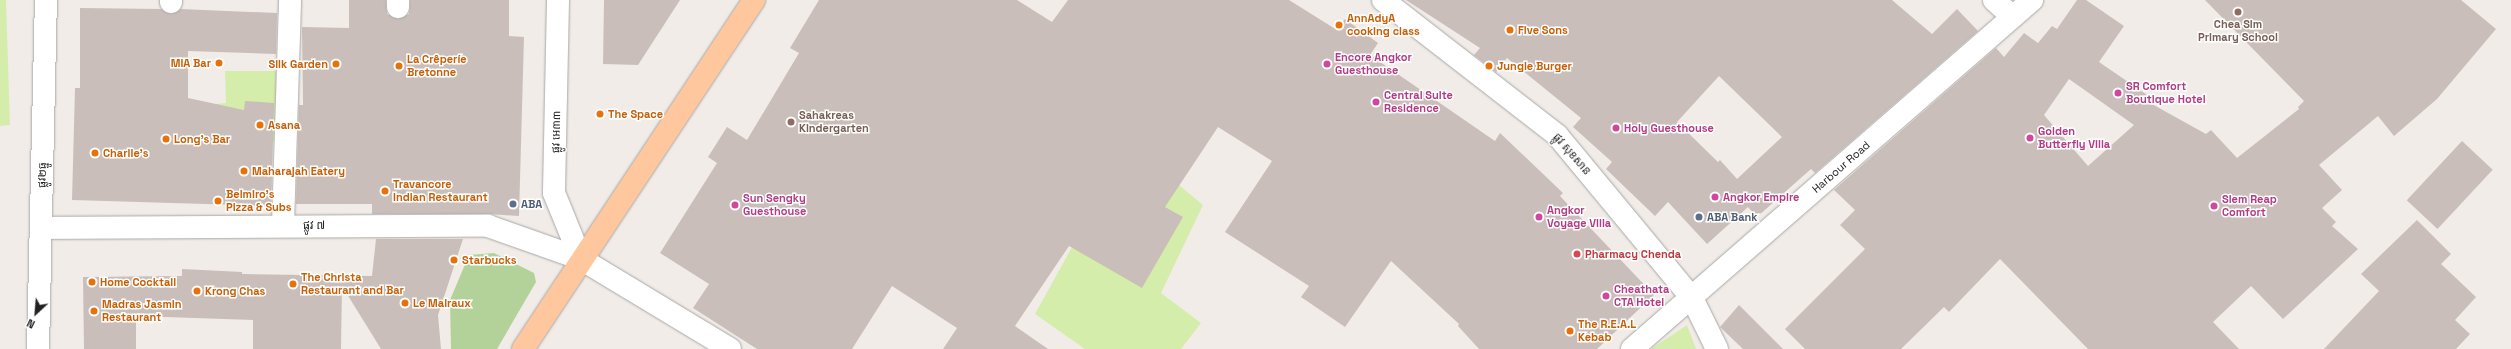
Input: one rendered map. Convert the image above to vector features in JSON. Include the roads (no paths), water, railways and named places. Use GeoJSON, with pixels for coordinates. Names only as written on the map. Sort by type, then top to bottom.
{"type":"FeatureCollection","features":[{"type":"Feature","properties":{"kind":"main road"},"geometry":{"type":"LineString","coordinates":[[523,349],[581,259],[754,0]]}},
{"type":"Feature","properties":{"kind":"street","name":"ផ្លូវ២ធ្នូ"},"geometry":{"type":"LineString","coordinates":[[38,349],[46,0]]}},
{"type":"Feature","properties":{"kind":"street"},"geometry":{"type":"LineString","coordinates":[[283,225],[290,0]]}},
{"type":"Feature","properties":{"kind":"street","name":"ផ្លូវ អេ៣៣"},"geometry":{"type":"LineString","coordinates":[[558,0],[554,193],[581,259]]}},
{"type":"Feature","properties":{"kind":"street","name":"ផ្លូវ សុខសាន"},"geometry":{"type":"LineString","coordinates":[[1383,0],[1557,135],[1692,298],[1717,349]]}},
{"type":"Feature","properties":{"kind":"street"},"geometry":{"type":"LineString","coordinates":[[1994,0],[2013,17]]}},
{"type":"Feature","properties":{"kind":"street","name":"Harbour Road"},"geometry":{"type":"LineString","coordinates":[[1632,349],[2032,0]]}},
{"type":"Feature","properties":{"kind":"street","name":"ផ្លូវ ៧"},"geometry":{"type":"LineString","coordinates":[[41,228],[283,225],[488,226],[581,259],[730,349]]}},
{"type":"Feature","properties":{"kind":"place","name":"Chea Sim Primary School"},"geometry":{"type":"Point","coordinates":[2238,12]}},
{"type":"Feature","properties":{"kind":"place","name":"AnnAdyA cooking class"},"geometry":{"type":"Point","coordinates":[1339,25]}},
{"type":"Feature","properties":{"kind":"place","name":"Five Sons"},"geometry":{"type":"Point","coordinates":[1510,30]}},
{"type":"Feature","properties":{"kind":"place","name":"MIA Bar"},"geometry":{"type":"Point","coordinates":[219,63]}},
{"type":"Feature","properties":{"kind":"place","name":"Silk Garden"},"geometry":{"type":"Point","coordinates":[336,64]}},
{"type":"Feature","properties":{"kind":"place","name":"Encore Angkor Guesthouse"},"geometry":{"type":"Point","coordinates":[1327,64]}},
{"type":"Feature","properties":{"kind":"place","name":"La Crêperíe Bretonne"},"geometry":{"type":"Point","coordinates":[399,66]}},
{"type":"Feature","properties":{"kind":"place","name":"Jungle Burger"},"geometry":{"type":"Point","coordinates":[1489,66]}},
{"type":"Feature","properties":{"kind":"place","name":"SR Comfort Boutique Hotel"},"geometry":{"type":"Point","coordinates":[2118,93]}},
{"type":"Feature","properties":{"kind":"place","name":"Central Suite Residence"},"geometry":{"type":"Point","coordinates":[1376,102]}},
{"type":"Feature","properties":{"kind":"place","name":"The Space"},"geometry":{"type":"Point","coordinates":[600,114]}},
{"type":"Feature","properties":{"kind":"place","name":"Sahakreas Kindergarten"},"geometry":{"type":"Point","coordinates":[791,122]}},
{"type":"Feature","properties":{"kind":"place","name":"Asana"},"geometry":{"type":"Point","coordinates":[260,125]}},
{"type":"Feature","properties":{"kind":"place","name":"Holy Guesthouse"},"geometry":{"type":"Point","coordinates":[1616,128]}},
{"type":"Feature","properties":{"kind":"place","name":"Golden Butterfly Villa"},"geometry":{"type":"Point","coordinates":[2030,138]}},
{"type":"Feature","properties":{"kind":"place","name":"Long's Bar"},"geometry":{"type":"Point","coordinates":[166,139]}},
{"type":"Feature","properties":{"kind":"place","name":"Charlie's"},"geometry":{"type":"Point","coordinates":[95,153]}},
{"type":"Feature","properties":{"kind":"place","name":"Maharajah Eatery"},"geometry":{"type":"Point","coordinates":[244,171]}},
{"type":"Feature","properties":{"kind":"place","name":"Travancore Indian Restaurant"},"geometry":{"type":"Point","coordinates":[385,191]}},
{"type":"Feature","properties":{"kind":"place","name":"Angkor Empire"},"geometry":{"type":"Point","coordinates":[1715,197]}},
{"type":"Feature","properties":{"kind":"place","name":"Belmiro's Pizza & Subs"},"geometry":{"type":"Point","coordinates":[218,201]}},
{"type":"Feature","properties":{"kind":"place","name":"ABA"},"geometry":{"type":"Point","coordinates":[513,204]}},
{"type":"Feature","properties":{"kind":"place","name":"Sun Sengky Guesthouse"},"geometry":{"type":"Point","coordinates":[735,205]}},
{"type":"Feature","properties":{"kind":"place","name":"Siem Reap Comfort"},"geometry":{"type":"Point","coordinates":[2214,206]}},
{"type":"Feature","properties":{"kind":"place","name":"Angkor Voyage Villa"},"geometry":{"type":"Point","coordinates":[1539,217]}},
{"type":"Feature","properties":{"kind":"place","name":"ABA Bank"},"geometry":{"type":"Point","coordinates":[1699,217]}},
{"type":"Feature","properties":{"kind":"place","name":"Pharmacy Chenda"},"geometry":{"type":"Point","coordinates":[1577,254]}},
{"type":"Feature","properties":{"kind":"place","name":"Starbucks"},"geometry":{"type":"Point","coordinates":[454,260]}},
{"type":"Feature","properties":{"kind":"place","name":"Home Cocktail"},"geometry":{"type":"Point","coordinates":[92,282]}},
{"type":"Feature","properties":{"kind":"place","name":"The Christa Restaurant and Bar"},"geometry":{"type":"Point","coordinates":[293,284]}},
{"type":"Feature","properties":{"kind":"place","name":"Krong Chas"},"geometry":{"type":"Point","coordinates":[197,291]}},
{"type":"Feature","properties":{"kind":"place","name":"Cheathata CTA Hotel"},"geometry":{"type":"Point","coordinates":[1606,296]}},
{"type":"Feature","properties":{"kind":"place","name":"Le Malraux"},"geometry":{"type":"Point","coordinates":[405,303]}},
{"type":"Feature","properties":{"kind":"place","name":"Madras Jasmin Restaurant"},"geometry":{"type":"Point","coordinates":[94,311]}},
{"type":"Feature","properties":{"kind":"place","name":"The R.E.A.L Kebab"},"geometry":{"type":"Point","coordinates":[1570,331]}}]}
